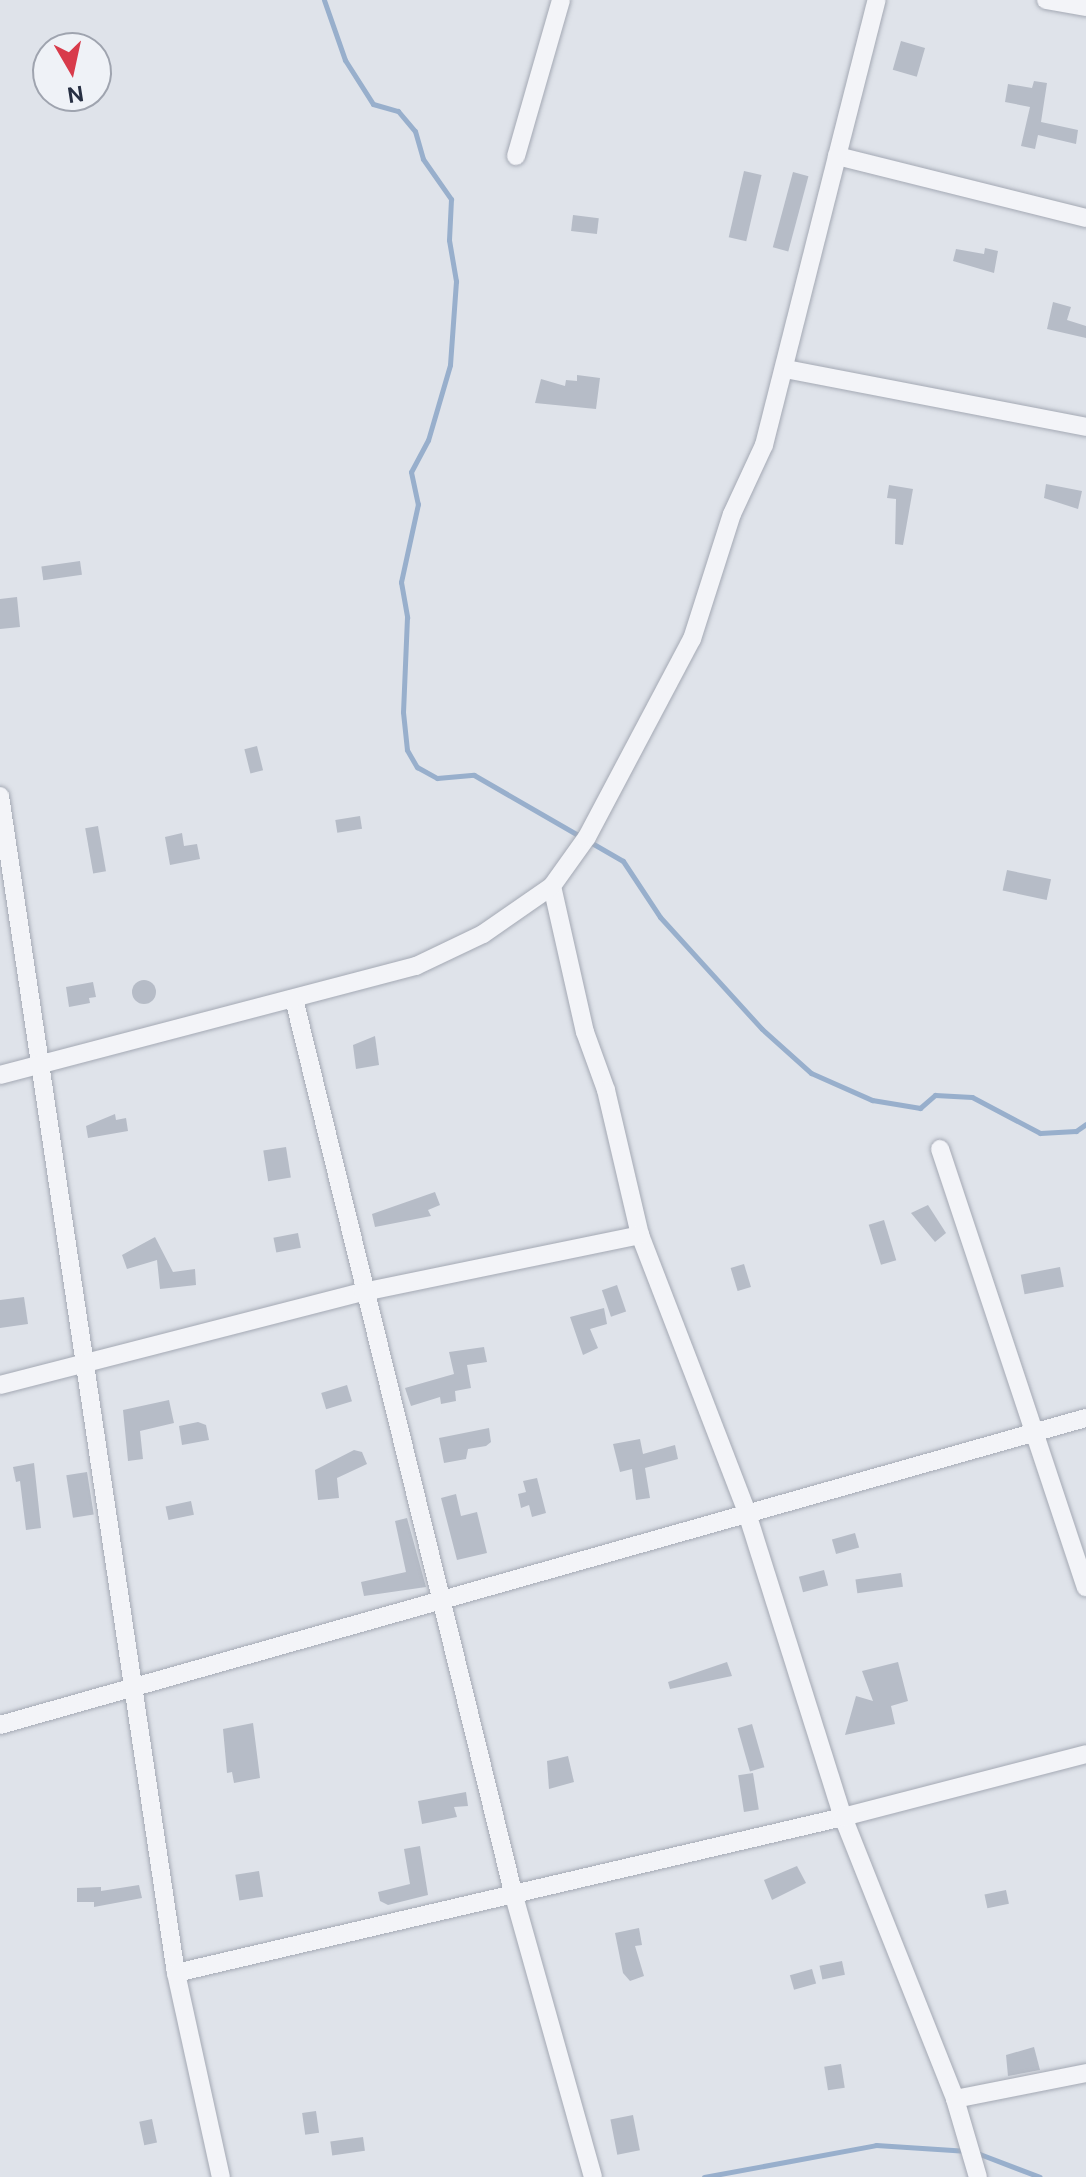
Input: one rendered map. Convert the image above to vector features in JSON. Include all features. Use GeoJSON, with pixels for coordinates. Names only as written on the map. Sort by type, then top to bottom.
{"type":"FeatureCollection","features":[{"type":"Feature","properties":{"kind":"street"},"geometry":{"type":"LineString","coordinates":[[516,156],[561,0]]}},
{"type":"Feature","properties":{"kind":"street"},"geometry":{"type":"LineString","coordinates":[[0,1075],[38,1068],[416,966],[483,934],[552,886],[587,837],[692,639],[732,514],[764,445],[786,369],[877,0]]}},
{"type":"Feature","properties":{"kind":"street"},"geometry":{"type":"LineString","coordinates":[[1046,0],[1086,7]]}},
{"type":"Feature","properties":{"kind":"street"},"geometry":{"type":"LineString","coordinates":[[837,156],[1086,218]]}},
{"type":"Feature","properties":{"kind":"street"},"geometry":{"type":"LineString","coordinates":[[786,369],[1086,427]]}},
{"type":"Feature","properties":{"kind":"street"},"geometry":{"type":"LineString","coordinates":[[0,796],[38,1068],[86,1365],[176,1973],[221,2177]]}},
{"type":"Feature","properties":{"kind":"street"},"geometry":{"type":"LineString","coordinates":[[552,886],[585,1032],[606,1090],[640,1235],[746,1510],[843,1817],[955,2099],[978,2177]]}},
{"type":"Feature","properties":{"kind":"street"},"geometry":{"type":"LineString","coordinates":[[294,999],[363,1292],[514,1896],[593,2177]]}},
{"type":"Feature","properties":{"kind":"street"},"geometry":{"type":"LineString","coordinates":[[940,1149],[1086,1587]]}},
{"type":"Feature","properties":{"kind":"street"},"geometry":{"type":"LineString","coordinates":[[0,1385],[363,1292],[640,1235]]}},
{"type":"Feature","properties":{"kind":"street"},"geometry":{"type":"LineString","coordinates":[[0,1725],[135,1691],[746,1510],[1086,1418]]}},
{"type":"Feature","properties":{"kind":"street"},"geometry":{"type":"LineString","coordinates":[[176,1973],[843,1817],[1086,1754]]}},
{"type":"Feature","properties":{"kind":"street"},"geometry":{"type":"LineString","coordinates":[[955,2099],[1086,2073]]}},
{"type":"Feature","properties":{"kind":"building"},"geometry":{"type":"Polygon","coordinates":[[[901,41],[925,48],[917,77],[893,70],[901,41]]]}},
{"type":"Feature","properties":{"kind":"building"},"geometry":{"type":"Polygon","coordinates":[[[1034,81],[1047,83],[1041,122],[1078,130],[1076,144],[1038,135],[1035,149],[1021,146],[1030,107],[1005,102],[1008,84],[1032,88],[1034,81]]]}},
{"type":"Feature","properties":{"kind":"building"},"geometry":{"type":"Polygon","coordinates":[[[744,171],[762,175],[746,241],[729,237],[744,171]]]}},
{"type":"Feature","properties":{"kind":"building"},"geometry":{"type":"Polygon","coordinates":[[[793,172],[808,176],[788,251],[773,247],[793,172]]]}},
{"type":"Feature","properties":{"kind":"building"},"geometry":{"type":"Polygon","coordinates":[[[573,215],[599,218],[597,234],[571,231],[573,215]]]}},
{"type":"Feature","properties":{"kind":"building"},"geometry":{"type":"Polygon","coordinates":[[[985,248],[998,251],[994,273],[953,261],[956,249],[984,254],[985,248]]]}},
{"type":"Feature","properties":{"kind":"building"},"geometry":{"type":"Polygon","coordinates":[[[1053,302],[1071,307],[1067,320],[1086,326],[1086,338],[1047,329],[1053,302]]]}},
{"type":"Feature","properties":{"kind":"building"},"geometry":{"type":"Polygon","coordinates":[[[577,375],[600,378],[596,409],[535,403],[541,379],[565,386],[566,380],[577,381],[577,375]]]}},
{"type":"Feature","properties":{"kind":"building"},"geometry":{"type":"Polygon","coordinates":[[[1046,484],[1082,491],[1078,509],[1044,498],[1046,484]]]}},
{"type":"Feature","properties":{"kind":"building"},"geometry":{"type":"Polygon","coordinates":[[[889,485],[913,489],[903,545],[895,544],[896,499],[887,498],[889,485]]]}},
{"type":"Feature","properties":{"kind":"building"},"geometry":{"type":"Polygon","coordinates":[[[80,561],[82,575],[43,580],[41,566],[80,561]]]}},
{"type":"Feature","properties":{"kind":"building"},"geometry":{"type":"Polygon","coordinates":[[[17,597],[20,627],[0,629],[0,599],[17,597]]]}},
{"type":"Feature","properties":{"kind":"building"},"geometry":{"type":"Polygon","coordinates":[[[257,746],[263,770],[250,773],[244,749],[257,746]]]}},
{"type":"Feature","properties":{"kind":"building"},"geometry":{"type":"Polygon","coordinates":[[[360,816],[362,829],[337,833],[335,820],[360,816]]]}},
{"type":"Feature","properties":{"kind":"building"},"geometry":{"type":"Polygon","coordinates":[[[98,826],[106,871],[93,874],[85,828],[98,826]]]}},
{"type":"Feature","properties":{"kind":"building"},"geometry":{"type":"Polygon","coordinates":[[[182,833],[184,846],[197,844],[200,859],[170,865],[165,837],[182,833]]]}},
{"type":"Feature","properties":{"kind":"building"},"geometry":{"type":"Polygon","coordinates":[[[1007,870],[1051,879],[1047,900],[1003,891],[1007,870]]]}},
{"type":"Feature","properties":{"kind":"building"},"geometry":{"type":"Polygon","coordinates":[[[144,980],[153,983],[156,992],[153,1001],[144,1004],[135,1001],[132,992],[135,983],[144,980]]]}},
{"type":"Feature","properties":{"kind":"building"},"geometry":{"type":"Polygon","coordinates":[[[93,982],[96,997],[89,998],[90,1003],[69,1007],[66,987],[93,982]]]}},
{"type":"Feature","properties":{"kind":"building"},"geometry":{"type":"Polygon","coordinates":[[[375,1036],[379,1065],[356,1069],[353,1045],[375,1036]]]}},
{"type":"Feature","properties":{"kind":"building"},"geometry":{"type":"Polygon","coordinates":[[[115,1114],[116,1120],[126,1118],[128,1131],[88,1138],[86,1126],[115,1114]]]}},
{"type":"Feature","properties":{"kind":"building"},"geometry":{"type":"Polygon","coordinates":[[[286,1147],[291,1178],[268,1181],[263,1151],[286,1147]]]}},
{"type":"Feature","properties":{"kind":"building"},"geometry":{"type":"Polygon","coordinates":[[[435,1192],[440,1205],[428,1210],[431,1216],[375,1227],[372,1214],[435,1192]]]}},
{"type":"Feature","properties":{"kind":"building"},"geometry":{"type":"Polygon","coordinates":[[[928,1205],[946,1233],[935,1242],[911,1213],[928,1205]]]}},
{"type":"Feature","properties":{"kind":"building"},"geometry":{"type":"Polygon","coordinates":[[[884,1220],[896,1260],[881,1265],[869,1225],[884,1220]]]}},
{"type":"Feature","properties":{"kind":"building"},"geometry":{"type":"Polygon","coordinates":[[[298,1233],[301,1248],[276,1252],[273,1238],[298,1233]]]}},
{"type":"Feature","properties":{"kind":"building"},"geometry":{"type":"Polygon","coordinates":[[[155,1237],[173,1272],[195,1269],[196,1285],[160,1289],[157,1260],[127,1269],[122,1255],[155,1237]]]}},
{"type":"Feature","properties":{"kind":"building"},"geometry":{"type":"Polygon","coordinates":[[[744,1264],[751,1287],[738,1291],[731,1268],[744,1264]]]}},
{"type":"Feature","properties":{"kind":"building"},"geometry":{"type":"Polygon","coordinates":[[[1060,1267],[1064,1287],[1025,1294],[1021,1275],[1060,1267]]]}},
{"type":"Feature","properties":{"kind":"building"},"geometry":{"type":"Polygon","coordinates":[[[617,1285],[626,1311],[611,1317],[602,1290],[617,1285]]]}},
{"type":"Feature","properties":{"kind":"building"},"geometry":{"type":"Polygon","coordinates":[[[24,1297],[28,1324],[0,1328],[0,1300],[24,1297]]]}},
{"type":"Feature","properties":{"kind":"building"},"geometry":{"type":"Polygon","coordinates":[[[604,1308],[607,1324],[590,1329],[598,1348],[583,1355],[570,1317],[604,1308]]]}},
{"type":"Feature","properties":{"kind":"building"},"geometry":{"type":"Polygon","coordinates":[[[484,1347],[487,1362],[467,1365],[471,1388],[455,1391],[456,1401],[441,1404],[440,1397],[411,1406],[405,1388],[454,1374],[449,1352],[484,1347]]]}},
{"type":"Feature","properties":{"kind":"building"},"geometry":{"type":"Polygon","coordinates":[[[347,1385],[352,1401],[326,1409],[321,1393],[347,1385]]]}},
{"type":"Feature","properties":{"kind":"building"},"geometry":{"type":"Polygon","coordinates":[[[169,1400],[174,1423],[140,1431],[143,1459],[128,1461],[123,1410],[169,1400]]]}},
{"type":"Feature","properties":{"kind":"building"},"geometry":{"type":"Polygon","coordinates":[[[198,1422],[206,1425],[209,1440],[182,1445],[179,1426],[198,1422]]]}},
{"type":"Feature","properties":{"kind":"building"},"geometry":{"type":"Polygon","coordinates":[[[489,1428],[491,1442],[486,1446],[468,1449],[466,1459],[444,1463],[439,1438],[489,1428]]]}},
{"type":"Feature","properties":{"kind":"building"},"geometry":{"type":"Polygon","coordinates":[[[640,1439],[643,1454],[675,1445],[678,1459],[645,1468],[650,1498],[636,1500],[632,1469],[620,1472],[613,1444],[640,1439]]]}},
{"type":"Feature","properties":{"kind":"building"},"geometry":{"type":"Polygon","coordinates":[[[354,1450],[362,1452],[367,1464],[337,1478],[339,1498],[318,1500],[315,1470],[354,1450]]]}},
{"type":"Feature","properties":{"kind":"building"},"geometry":{"type":"Polygon","coordinates":[[[34,1463],[41,1528],[26,1530],[20,1481],[16,1482],[13,1467],[34,1463]]]}},
{"type":"Feature","properties":{"kind":"building"},"geometry":{"type":"Polygon","coordinates":[[[87,1472],[94,1514],[73,1518],[66,1475],[87,1472]]]}},
{"type":"Feature","properties":{"kind":"building"},"geometry":{"type":"Polygon","coordinates":[[[537,1478],[546,1513],[532,1517],[529,1505],[521,1508],[518,1494],[526,1492],[523,1481],[537,1478]]]}},
{"type":"Feature","properties":{"kind":"building"},"geometry":{"type":"Polygon","coordinates":[[[456,1494],[461,1516],[477,1512],[487,1553],[457,1560],[441,1498],[456,1494]]]}},
{"type":"Feature","properties":{"kind":"building"},"geometry":{"type":"Polygon","coordinates":[[[191,1501],[194,1515],[168,1520],[166,1506],[191,1501]]]}},
{"type":"Feature","properties":{"kind":"building"},"geometry":{"type":"Polygon","coordinates":[[[407,1518],[426,1587],[364,1596],[361,1582],[406,1572],[395,1521],[407,1518]]]}},
{"type":"Feature","properties":{"kind":"building"},"geometry":{"type":"Polygon","coordinates":[[[855,1533],[859,1547],[836,1554],[832,1540],[855,1533]]]}},
{"type":"Feature","properties":{"kind":"building"},"geometry":{"type":"Polygon","coordinates":[[[824,1570],[828,1585],[803,1592],[799,1577],[824,1570]]]}},
{"type":"Feature","properties":{"kind":"building"},"geometry":{"type":"Polygon","coordinates":[[[901,1573],[903,1587],[857,1593],[855,1579],[901,1573]]]}},
{"type":"Feature","properties":{"kind":"building"},"geometry":{"type":"Polygon","coordinates":[[[727,1662],[732,1676],[670,1689],[668,1682],[727,1662]]]}},
{"type":"Feature","properties":{"kind":"building"},"geometry":{"type":"Polygon","coordinates":[[[898,1662],[908,1701],[891,1706],[895,1724],[845,1735],[856,1696],[873,1701],[862,1671],[898,1662]]]}},
{"type":"Feature","properties":{"kind":"building"},"geometry":{"type":"Polygon","coordinates":[[[253,1723],[260,1778],[234,1783],[232,1772],[227,1773],[223,1729],[253,1723]]]}},
{"type":"Feature","properties":{"kind":"building"},"geometry":{"type":"Polygon","coordinates":[[[752,1724],[764,1767],[750,1771],[738,1728],[752,1724]]]}},
{"type":"Feature","properties":{"kind":"building"},"geometry":{"type":"Polygon","coordinates":[[[568,1756],[574,1782],[549,1789],[547,1761],[568,1756]]]}},
{"type":"Feature","properties":{"kind":"building"},"geometry":{"type":"Polygon","coordinates":[[[753,1773],[759,1810],[744,1812],[738,1775],[753,1773]]]}},
{"type":"Feature","properties":{"kind":"building"},"geometry":{"type":"Polygon","coordinates":[[[466,1792],[468,1806],[454,1807],[457,1817],[422,1824],[418,1801],[466,1792]]]}},
{"type":"Feature","properties":{"kind":"building"},"geometry":{"type":"Polygon","coordinates":[[[420,1846],[428,1895],[388,1905],[380,1901],[378,1892],[410,1884],[404,1849],[420,1846]]]}},
{"type":"Feature","properties":{"kind":"building"},"geometry":{"type":"Polygon","coordinates":[[[797,1866],[806,1883],[772,1900],[764,1880],[797,1866]]]}},
{"type":"Feature","properties":{"kind":"building"},"geometry":{"type":"Polygon","coordinates":[[[259,1871],[263,1897],[239,1900],[235,1875],[259,1871]]]}},
{"type":"Feature","properties":{"kind":"building"},"geometry":{"type":"Polygon","coordinates":[[[139,1885],[142,1898],[94,1907],[94,1902],[77,1902],[77,1888],[101,1887],[101,1891],[139,1885]]]}},
{"type":"Feature","properties":{"kind":"building"},"geometry":{"type":"Polygon","coordinates":[[[1006,1890],[1009,1904],[987,1908],[984,1895],[1006,1890]]]}},
{"type":"Feature","properties":{"kind":"building"},"geometry":{"type":"Polygon","coordinates":[[[639,1928],[642,1945],[635,1946],[644,1976],[630,1981],[623,1973],[615,1933],[639,1928]]]}},
{"type":"Feature","properties":{"kind":"building"},"geometry":{"type":"Polygon","coordinates":[[[842,1961],[845,1975],[822,1979],[820,1966],[842,1961]]]}},
{"type":"Feature","properties":{"kind":"building"},"geometry":{"type":"Polygon","coordinates":[[[812,1969],[816,1983],[794,1990],[790,1975],[812,1969]]]}},
{"type":"Feature","properties":{"kind":"building"},"geometry":{"type":"Polygon","coordinates":[[[1034,2047],[1040,2070],[1008,2076],[1006,2055],[1034,2047]]]}},
{"type":"Feature","properties":{"kind":"building"},"geometry":{"type":"Polygon","coordinates":[[[841,2064],[845,2088],[828,2090],[824,2067],[841,2064]]]}},
{"type":"Feature","properties":{"kind":"building"},"geometry":{"type":"Polygon","coordinates":[[[316,2111],[319,2133],[305,2135],[302,2113],[316,2111]]]}},
{"type":"Feature","properties":{"kind":"building"},"geometry":{"type":"Polygon","coordinates":[[[633,2115],[640,2150],[617,2155],[610,2119],[633,2115]]]}},
{"type":"Feature","properties":{"kind":"building"},"geometry":{"type":"Polygon","coordinates":[[[152,2119],[157,2142],[144,2145],[139,2122],[152,2119]]]}},
{"type":"Feature","properties":{"kind":"building"},"geometry":{"type":"Polygon","coordinates":[[[363,2137],[365,2151],[332,2155],[330,2142],[363,2137]]]}},
{"type":"Feature","properties":{"kind":"waterway"},"geometry":{"type":"LineString","coordinates":[[324,0],[345,60],[373,104],[398,111],[415,131],[423,159],[451,199],[449,240],[456,281],[450,365],[428,440],[411,472],[418,504],[401,582],[407,617],[403,712],[407,750],[417,767],[437,778],[474,775],[623,861],[660,917],[762,1029],[811,1073],[872,1100],[920,1108],[935,1095],[972,1097],[1040,1133],[1076,1131],[1086,1124]]}},
{"type":"Feature","properties":{"kind":"waterway"},"geometry":{"type":"LineString","coordinates":[[704,2177],[876,2145],[968,2151]]}},
{"type":"Feature","properties":{"kind":"waterway"},"geometry":{"type":"LineString","coordinates":[[977,2153],[1040,2177]]}}]}
